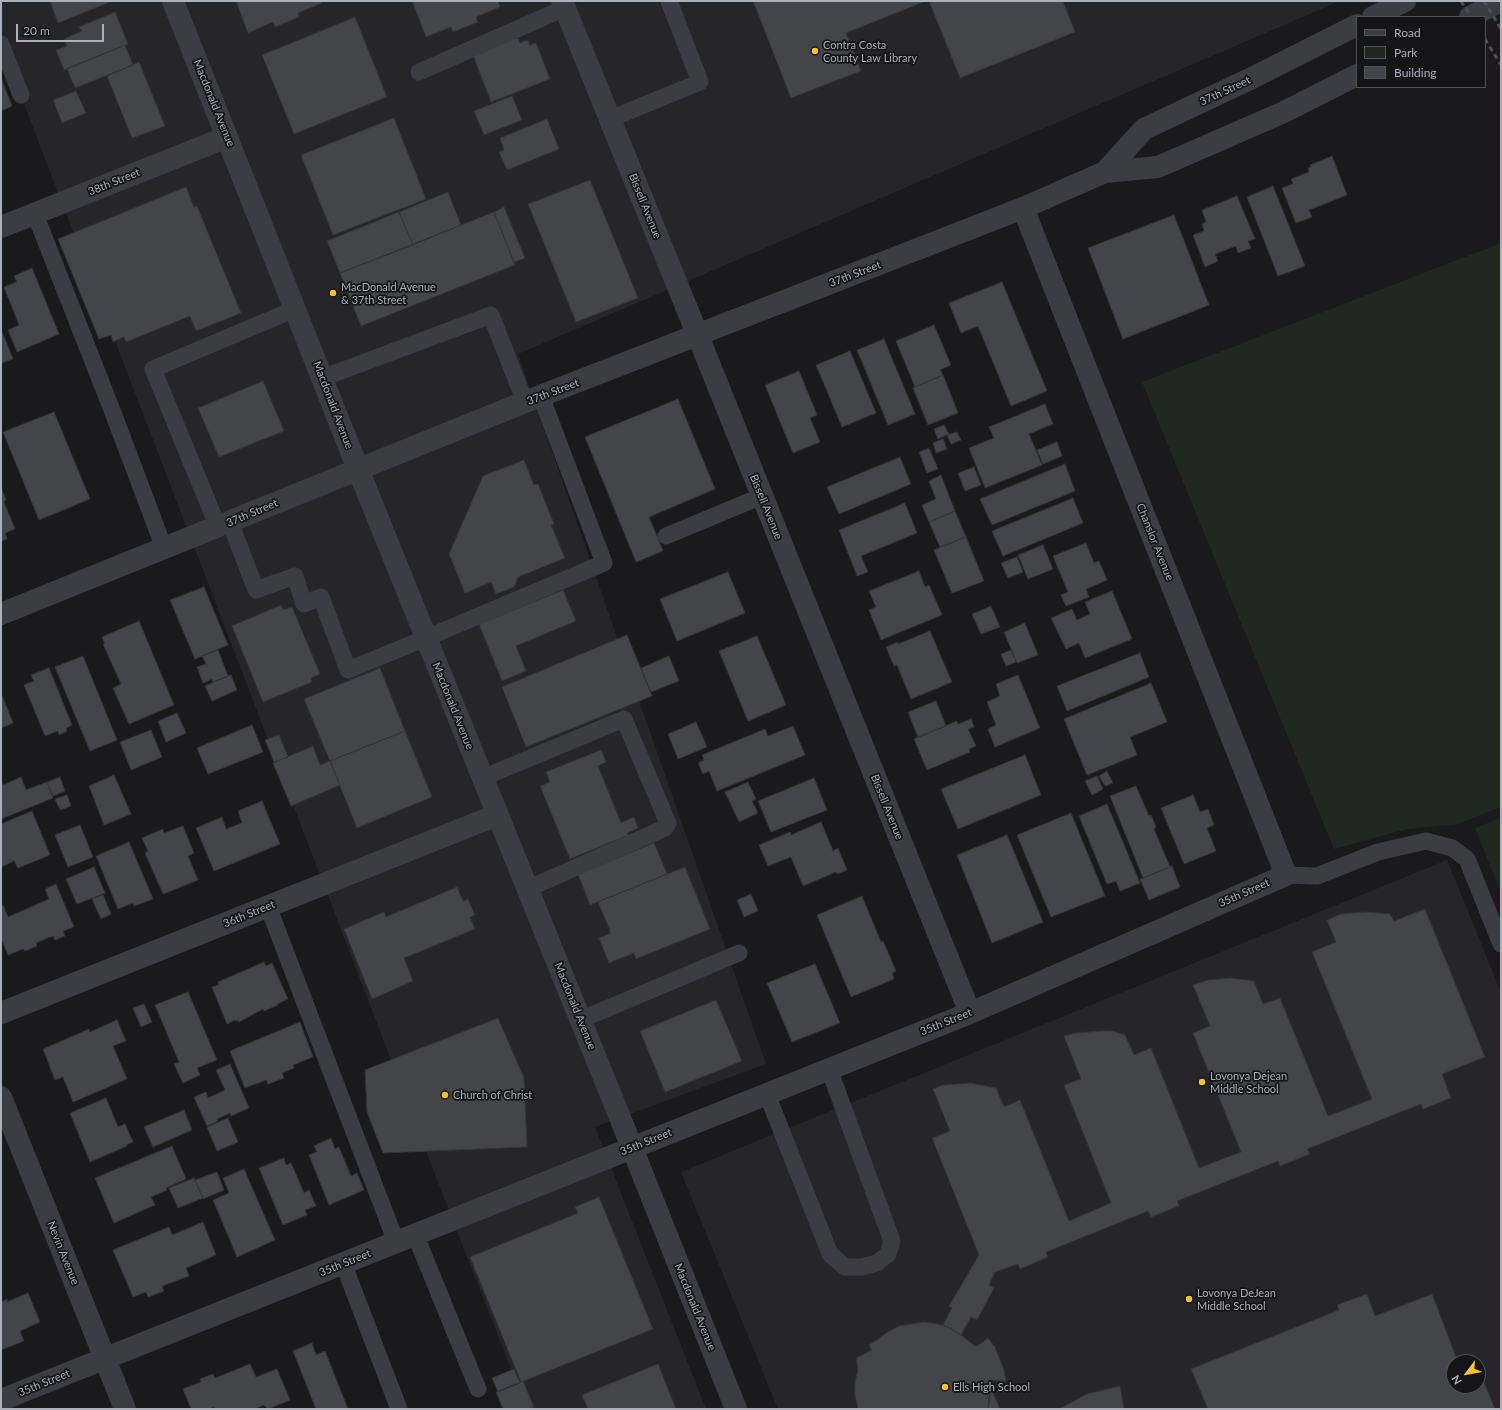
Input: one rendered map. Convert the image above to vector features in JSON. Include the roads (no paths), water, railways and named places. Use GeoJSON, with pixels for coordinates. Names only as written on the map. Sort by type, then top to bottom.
{"type":"FeatureCollection","features":[{"type":"Feature","properties":{"kind":"street","name":"Macdonald Avenue"},"geometry":{"type":"LineString","coordinates":[[173,1],[358,469],[736,1409]]}},
{"type":"Feature","properties":{"kind":"street"},"geometry":{"type":"LineString","coordinates":[[1375,16],[1405,1]]}},
{"type":"Feature","properties":{"kind":"street"},"geometry":{"type":"LineString","coordinates":[[1472,16],[1500,1]]}},
{"type":"Feature","properties":{"kind":"street","name":"Bissell Avenue"},"geometry":{"type":"LineString","coordinates":[[563,5],[698,336],[970,1013]]}},
{"type":"Feature","properties":{"kind":"street","name":"37th Street"},"geometry":{"type":"LineString","coordinates":[[1105,172],[1144,129],[1252,78],[1356,26]]}},
{"type":"Feature","properties":{"kind":"street","name":"37th Street"},"geometry":{"type":"LineString","coordinates":[[1,614],[533,399],[698,336],[1023,208],[1105,172],[1158,167],[1284,112],[1356,76]]}},
{"type":"Feature","properties":{"kind":"street","name":"38th Street"},"geometry":{"type":"LineString","coordinates":[[1,227],[227,137]]}},
{"type":"Feature","properties":{"kind":"street","name":"Chanslor Avenue"},"geometry":{"type":"LineString","coordinates":[[1023,208],[1286,875]]}},
{"type":"Feature","properties":{"kind":"street","name":"36th Street"},"geometry":{"type":"LineString","coordinates":[[1,1013],[498,815]]}},
{"type":"Feature","properties":{"kind":"street","name":"35th Street"},"geometry":{"type":"LineString","coordinates":[[1,1400],[970,1013],[1286,875]]}},
{"type":"Feature","properties":{"kind":"street","name":"Nevin Avenue"},"geometry":{"type":"LineString","coordinates":[[1,1097],[125,1409]]}},
{"type":"Feature","properties":{"kind":"lane"},"geometry":{"type":"LineString","coordinates":[[610,119],[700,82],[669,1]]}},
{"type":"Feature","properties":{"kind":"lane"},"geometry":{"type":"LineString","coordinates":[[419,72],[563,5]]}},
{"type":"Feature","properties":{"kind":"lane"},"geometry":{"type":"LineString","coordinates":[[1,44],[21,95]]}},
{"type":"Feature","properties":{"kind":"lane"},"geometry":{"type":"LineString","coordinates":[[35,214],[112,410],[164,548]]}},
{"type":"Feature","properties":{"kind":"lane"},"geometry":{"type":"LineString","coordinates":[[295,309],[153,369],[256,590],[295,576],[304,604],[321,597],[348,670],[604,563],[533,399],[491,315],[322,378]]}},
{"type":"Feature","properties":{"kind":"lane"},"geometry":{"type":"LineString","coordinates":[[666,536],[762,496]]}},
{"type":"Feature","properties":{"kind":"lane"},"geometry":{"type":"LineString","coordinates":[[482,778],[624,719],[668,823],[665,828],[527,889]]}},
{"type":"Feature","properties":{"kind":"lane"},"geometry":{"type":"LineString","coordinates":[[1286,875],[1317,876],[1378,852],[1426,841],[1452,848],[1467,859],[1501,944]]}},
{"type":"Feature","properties":{"kind":"lane"},"geometry":{"type":"LineString","coordinates":[[268,906],[406,1238],[478,1389]]}},
{"type":"Feature","properties":{"kind":"lane"},"geometry":{"type":"LineString","coordinates":[[580,1020],[739,953]]}},
{"type":"Feature","properties":{"kind":"lane"},"geometry":{"type":"LineString","coordinates":[[767,1094],[830,1254],[845,1267],[862,1267],[877,1262],[888,1254],[892,1241],[829,1069]]}},
{"type":"Feature","properties":{"kind":"lane"},"geometry":{"type":"LineString","coordinates":[[343,1263],[399,1409]]}},
{"type":"Feature","properties":{"kind":"railway"},"geometry":{"type":"LineString","coordinates":[[1461,1],[1470,16]]}},
{"type":"Feature","properties":{"kind":"railway"},"geometry":{"type":"LineString","coordinates":[[1484,1],[1501,29]]}},
{"type":"Feature","properties":{"kind":"railway"},"geometry":{"type":"LineString","coordinates":[[1486,41],[1501,65]]}},
{"type":"Feature","properties":{"kind":"place","name":"Contra Costa County Law Library"},"geometry":{"type":"Point","coordinates":[815,51]}},
{"type":"Feature","properties":{"kind":"place","name":"MacDonald Avenue & 37th Street"},"geometry":{"type":"Point","coordinates":[333,293]}},
{"type":"Feature","properties":{"kind":"place","name":"Lovonya Dejean Middle School"},"geometry":{"type":"Point","coordinates":[1202,1082]}},
{"type":"Feature","properties":{"kind":"place","name":"Church of Christ"},"geometry":{"type":"Point","coordinates":[445,1095]}},
{"type":"Feature","properties":{"kind":"place","name":"Lovonya DeJean Middle School"},"geometry":{"type":"Point","coordinates":[1189,1299]}},
{"type":"Feature","properties":{"kind":"place","name":"Ells High School"},"geometry":{"type":"Point","coordinates":[945,1387]}}]}
